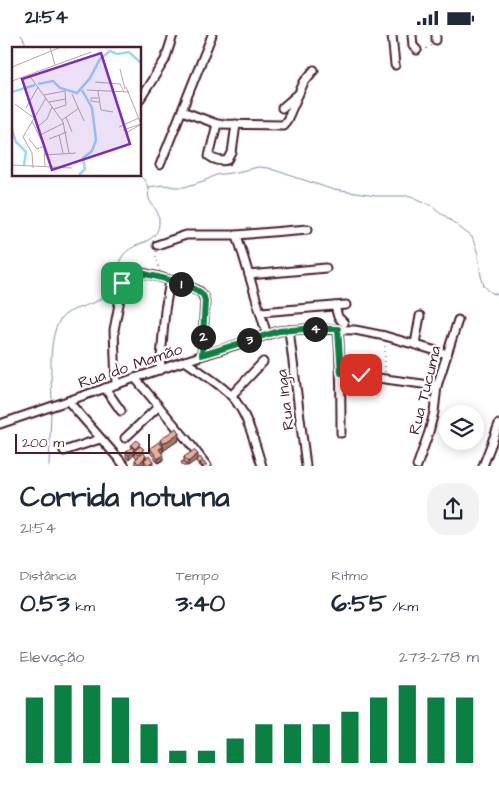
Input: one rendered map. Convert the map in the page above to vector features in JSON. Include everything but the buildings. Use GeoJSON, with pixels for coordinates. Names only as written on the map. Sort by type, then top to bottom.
{"type":"FeatureCollection","features":[{"type":"Feature","properties":{"kind":"street"},"geometry":{"type":"LineString","coordinates":[[141,97],[165,59],[173,35]]}},
{"type":"Feature","properties":{"kind":"street"},"geometry":{"type":"LineString","coordinates":[[160,165],[212,35]]}},
{"type":"Feature","properties":{"kind":"street"},"geometry":{"type":"LineString","coordinates":[[392,35],[395,65]]}},
{"type":"Feature","properties":{"kind":"street"},"geometry":{"type":"LineString","coordinates":[[412,35],[413,46],[417,51]]}},
{"type":"Feature","properties":{"kind":"street"},"geometry":{"type":"LineString","coordinates":[[182,111],[217,123],[283,125],[304,82],[314,70]]}},
{"type":"Feature","properties":{"kind":"street"},"geometry":{"type":"LineString","coordinates":[[282,108],[298,95]]}},
{"type":"Feature","properties":{"kind":"street"},"geometry":{"type":"LineString","coordinates":[[217,123],[209,156],[224,161],[228,160],[232,153],[236,124]]}},
{"type":"Feature","properties":{"kind":"street"},"geometry":{"type":"LineString","coordinates":[[156,245],[186,235],[237,235],[308,229]]}},
{"type":"Feature","properties":{"kind":"street"},"geometry":{"type":"LineString","coordinates":[[237,235],[267,335]]}},
{"type":"Feature","properties":{"kind":"street"},"geometry":{"type":"LineString","coordinates":[[249,275],[326,268]]}},
{"type":"Feature","properties":{"kind":"street"},"geometry":{"type":"LineString","coordinates":[[116,384],[114,330],[122,283],[129,272],[156,276],[200,292],[205,301],[202,355]]}},
{"type":"Feature","properties":{"kind":"street"},"geometry":{"type":"LineString","coordinates":[[160,370],[165,310],[170,281]]}},
{"type":"Feature","properties":{"kind":"street"},"geometry":{"type":"LineString","coordinates":[[261,312],[346,305]]}},
{"type":"Feature","properties":{"kind":"street"},"geometry":{"type":"LineString","coordinates":[[335,306],[341,326],[341,433]]}},
{"type":"Feature","properties":{"kind":"street"},"geometry":{"type":"LineString","coordinates":[[415,344],[420,316]]}},
{"type":"Feature","properties":{"kind":"street","name":"Rua Tucuma"},"geometry":{"type":"LineString","coordinates":[[417,466],[434,412],[437,386],[458,320]]}},
{"type":"Feature","properties":{"kind":"street","name":"Rua do Mamão"},"geometry":{"type":"LineString","coordinates":[[0,424],[202,355],[289,330],[341,326],[385,336],[447,354]]}},
{"type":"Feature","properties":{"kind":"street","name":"Rua Inga"},"geometry":{"type":"LineString","coordinates":[[289,330],[306,466]]}},
{"type":"Feature","properties":{"kind":"street"},"geometry":{"type":"LineString","coordinates":[[185,361],[230,396],[239,407],[247,423],[262,466]]}},
{"type":"Feature","properties":{"kind":"street"},"geometry":{"type":"LineString","coordinates":[[230,396],[263,362]]}},
{"type":"Feature","properties":{"kind":"street"},"geometry":{"type":"LineString","coordinates":[[341,373],[437,386]]}},
{"type":"Feature","properties":{"kind":"street"},"geometry":{"type":"LineString","coordinates":[[135,378],[207,466]]}},
{"type":"Feature","properties":{"kind":"street"},"geometry":{"type":"LineString","coordinates":[[105,388],[121,411]]}},
{"type":"Feature","properties":{"kind":"street"},"geometry":{"type":"LineString","coordinates":[[68,401],[125,466]]}},
{"type":"Feature","properties":{"kind":"street"},"geometry":{"type":"LineString","coordinates":[[125,437],[159,407]]}},
{"type":"Feature","properties":{"kind":"street"},"geometry":{"type":"LineString","coordinates":[[483,466],[499,424]]}},
{"type":"Feature","properties":{"kind":"street"},"geometry":{"type":"LineString","coordinates":[[64,451],[100,439]]}},
{"type":"Feature","properties":{"kind":"path"},"geometry":{"type":"LineString","coordinates":[[417,51],[420,52],[434,44],[436,37]]}},
{"type":"Feature","properties":{"kind":"path"},"geometry":{"type":"LineString","coordinates":[[156,245],[156,257],[160,273]]}},
{"type":"Feature","properties":{"kind":"path"},"geometry":{"type":"LineString","coordinates":[[385,336],[385,378]]}},
{"type":"Feature","properties":{"kind":"waterway"},"geometry":{"type":"LineString","coordinates":[[21,35],[28,47]]}},
{"type":"Feature","properties":{"kind":"waterway"},"geometry":{"type":"LineString","coordinates":[[148,187],[164,185],[185,187],[216,175],[258,167],[268,168],[334,190],[376,196],[411,196],[431,205],[472,237],[478,254],[484,286],[492,293],[499,295]]}},
{"type":"Feature","properties":{"kind":"waterway"},"geometry":{"type":"LineString","coordinates":[[52,399],[52,347],[56,327],[60,320],[69,312],[95,302],[106,295],[109,292],[122,257],[132,248],[151,238],[158,228],[158,213],[149,199],[147,184],[141,176]]}},
{"type":"Feature","properties":{"kind":"waterway"},"geometry":{"type":"LineString","coordinates":[[49,466],[51,411]]}},
{"type":"Feature","properties":{"kind":"route"},"geometry":{"type":"LineString","coordinates":[[122,283],[127,273],[133,272],[156,276],[185,285],[202,294],[205,301],[202,355],[279,331],[338,329],[341,373],[361,375]]}}]}
